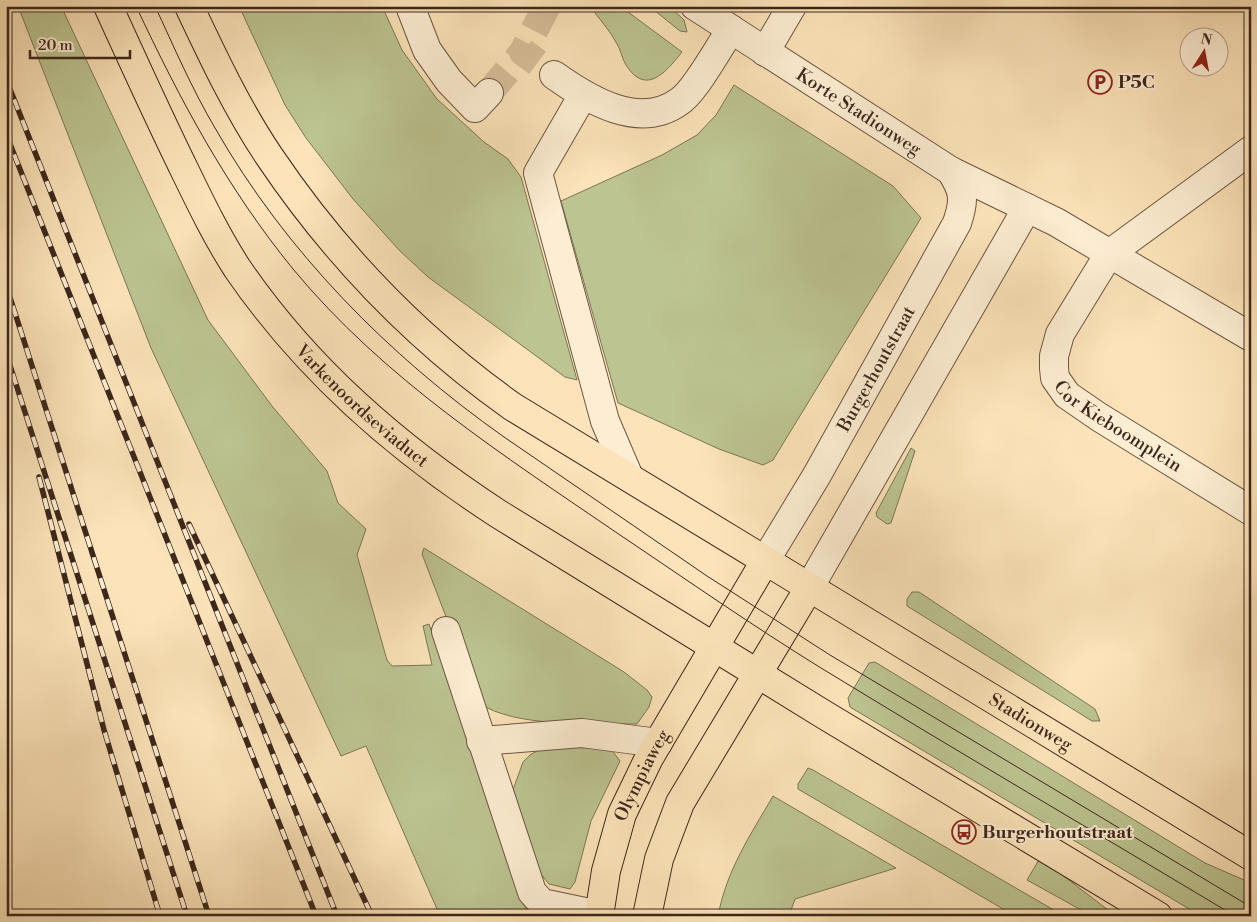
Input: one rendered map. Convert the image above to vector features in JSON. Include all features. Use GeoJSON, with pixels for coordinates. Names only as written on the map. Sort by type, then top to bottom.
{"type":"FeatureCollection","features":[{"type":"Feature","properties":{"kind":"main road","name":"Varkenoordseviaduct"},"geometry":{"type":"LineString","coordinates":[[108,6],[212,226],[237,267],[265,305],[320,371],[398,443],[448,481],[757,674]]}},
{"type":"Feature","properties":{"kind":"main road"},"geometry":{"type":"LineString","coordinates":[[189,6],[240,106],[269,157],[337,245],[400,315],[474,379],[513,407],[629,476],[809,588],[680,803],[659,859],[647,916]]}},
{"type":"Feature","properties":{"kind":"main road","name":"Olympiaweg"},"geometry":{"type":"LineString","coordinates":[[599,915],[606,871],[622,814],[658,743],[716,648],[765,561]]}},
{"type":"Feature","properties":{"kind":"main road","name":"Stadionweg"},"geometry":{"type":"LineString","coordinates":[[809,588],[1251,856]]}},
{"type":"Feature","properties":{"kind":"main road"},"geometry":{"type":"LineString","coordinates":[[757,674],[1158,916]]}},
{"type":"Feature","properties":{"kind":"street"},"geometry":{"type":"LineString","coordinates":[[410,6],[427,50],[449,81],[474,108],[489,93]]}},
{"type":"Feature","properties":{"kind":"street","name":"Korte Stadionweg"},"geometry":{"type":"LineString","coordinates":[[695,6],[951,171],[1027,208]]}},
{"type":"Feature","properties":{"kind":"street"},"geometry":{"type":"LineString","coordinates":[[765,52],[792,6]]}},
{"type":"Feature","properties":{"kind":"street"},"geometry":{"type":"LineString","coordinates":[[554,75],[583,95],[628,113],[660,112],[682,101],[731,29]]}},
{"type":"Feature","properties":{"kind":"street"},"geometry":{"type":"LineString","coordinates":[[583,95],[538,173],[605,421],[629,476]]}},
{"type":"Feature","properties":{"kind":"street"},"geometry":{"type":"LineString","coordinates":[[1109,254],[1251,150]]}},
{"type":"Feature","properties":{"kind":"street","name":"Burgerhoutstraat"},"geometry":{"type":"LineString","coordinates":[[765,561],[817,475],[957,223],[963,206],[962,189],[951,171]]}},
{"type":"Feature","properties":{"kind":"street"},"geometry":{"type":"LineString","coordinates":[[809,588],[1027,208],[1056,222],[1251,338]]}},
{"type":"Feature","properties":{"kind":"street","name":"Cor Kieboomplein"},"geometry":{"type":"LineString","coordinates":[[1109,254],[1060,334],[1054,356],[1055,378],[1068,395],[1099,417],[1251,511]]}},
{"type":"Feature","properties":{"kind":"street"},"geometry":{"type":"LineString","coordinates":[[446,631],[532,892],[542,902],[599,915]]}},
{"type":"Feature","properties":{"kind":"street"},"geometry":{"type":"LineString","coordinates":[[481,741],[582,733],[632,738],[658,743]]}},
{"type":"Feature","properties":{"kind":"green space"},"geometry":{"type":"Polygon","coordinates":[[[18,6],[61,6],[208,320],[272,406],[327,471],[338,503],[366,529],[357,555],[387,660],[392,666],[432,665],[423,626],[429,624],[523,904],[532,916],[440,916],[366,746],[341,756],[151,348],[18,6]]]}},
{"type":"Feature","properties":{"kind":"green space"},"geometry":{"type":"Polygon","coordinates":[[[239,6],[382,6],[402,50],[437,99],[484,142],[508,159],[521,177],[577,380],[565,377],[428,277],[399,250],[353,199],[306,138],[285,105],[239,6]]]}},
{"type":"Feature","properties":{"kind":"green space"},"geometry":{"type":"Polygon","coordinates":[[[590,6],[620,6],[682,52],[670,67],[656,78],[649,80],[641,79],[626,65],[614,39],[590,6]]]}},
{"type":"Feature","properties":{"kind":"green space"},"geometry":{"type":"Polygon","coordinates":[[[649,6],[669,6],[684,20],[687,32],[680,31],[649,6]]]}},
{"type":"Feature","properties":{"kind":"green space"},"geometry":{"type":"Polygon","coordinates":[[[734,85],[893,186],[921,218],[773,460],[763,465],[719,449],[618,403],[561,201],[662,155],[697,135],[716,115],[734,85]]]}},
{"type":"Feature","properties":{"kind":"green space"},"geometry":{"type":"Polygon","coordinates":[[[911,448],[915,451],[891,523],[887,524],[877,517],[876,513],[911,448]]]}},
{"type":"Feature","properties":{"kind":"green space"},"geometry":{"type":"Polygon","coordinates":[[[424,548],[624,672],[647,690],[652,697],[649,707],[637,724],[577,724],[533,720],[513,717],[494,711],[479,703],[422,554],[424,548]]]}},
{"type":"Feature","properties":{"kind":"green space"},"geometry":{"type":"Polygon","coordinates":[[[912,592],[919,592],[1095,709],[1100,721],[1092,721],[907,606],[907,599],[912,592]]]}},
{"type":"Feature","properties":{"kind":"green space"},"geometry":{"type":"Polygon","coordinates":[[[875,662],[1205,863],[1251,883],[1251,916],[1201,916],[850,707],[848,698],[869,663],[875,662]]]}},
{"type":"Feature","properties":{"kind":"green space"},"geometry":{"type":"Polygon","coordinates":[[[546,746],[611,749],[620,761],[591,821],[575,882],[570,889],[549,884],[539,872],[513,790],[523,762],[530,755],[546,746]]]}},
{"type":"Feature","properties":{"kind":"green space"},"geometry":{"type":"Polygon","coordinates":[[[808,768],[1064,916],[1015,916],[798,789],[798,784],[808,768]]]}},
{"type":"Feature","properties":{"kind":"green space"},"geometry":{"type":"Polygon","coordinates":[[[773,796],[896,868],[795,899],[789,916],[718,916],[733,868],[773,796]]]}},
{"type":"Feature","properties":{"kind":"green space"},"geometry":{"type":"Polygon","coordinates":[[[1040,858],[1116,916],[1092,916],[1027,880],[1040,858]]]}},
{"type":"Feature","properties":{"kind":"tunnel"},"geometry":{"type":"LineString","coordinates":[[547,6],[523,52],[554,75]]}},
{"type":"Feature","properties":{"kind":"tunnel"},"geometry":{"type":"LineString","coordinates":[[489,93],[523,52]]}},
{"type":"Feature","properties":{"kind":"tram line"},"geometry":{"type":"LineString","coordinates":[[136,6],[206,142],[269,238],[328,309],[366,346],[406,380],[489,445],[770,636],[924,731],[1235,916]]}},
{"type":"Feature","properties":{"kind":"tram line"},"geometry":{"type":"LineString","coordinates":[[155,6],[183,68],[215,128],[243,174],[274,217],[307,259],[343,298],[380,336],[420,372],[504,437],[707,576],[830,655],[1251,907]]}},
{"type":"Feature","properties":{"kind":"railway"},"geometry":{"type":"LineString","coordinates":[[6,79],[337,916]]}},
{"type":"Feature","properties":{"kind":"railway"},"geometry":{"type":"LineString","coordinates":[[6,134],[316,916]]}},
{"type":"Feature","properties":{"kind":"railway"},"geometry":{"type":"LineString","coordinates":[[6,285],[209,916]]}},
{"type":"Feature","properties":{"kind":"railway"},"geometry":{"type":"LineString","coordinates":[[6,353],[187,916]]}},
{"type":"Feature","properties":{"kind":"railway"},"geometry":{"type":"LineString","coordinates":[[39,477],[104,730],[160,916]]}},
{"type":"Feature","properties":{"kind":"railway"},"geometry":{"type":"LineString","coordinates":[[189,524],[372,916]]}},
{"type":"Feature","properties":{"kind":"place","name":"P5C"},"geometry":{"type":"Point","coordinates":[1100,82]}},
{"type":"Feature","properties":{"kind":"place","name":"Burgerhoutstraat"},"geometry":{"type":"Point","coordinates":[964,832]}}]}
